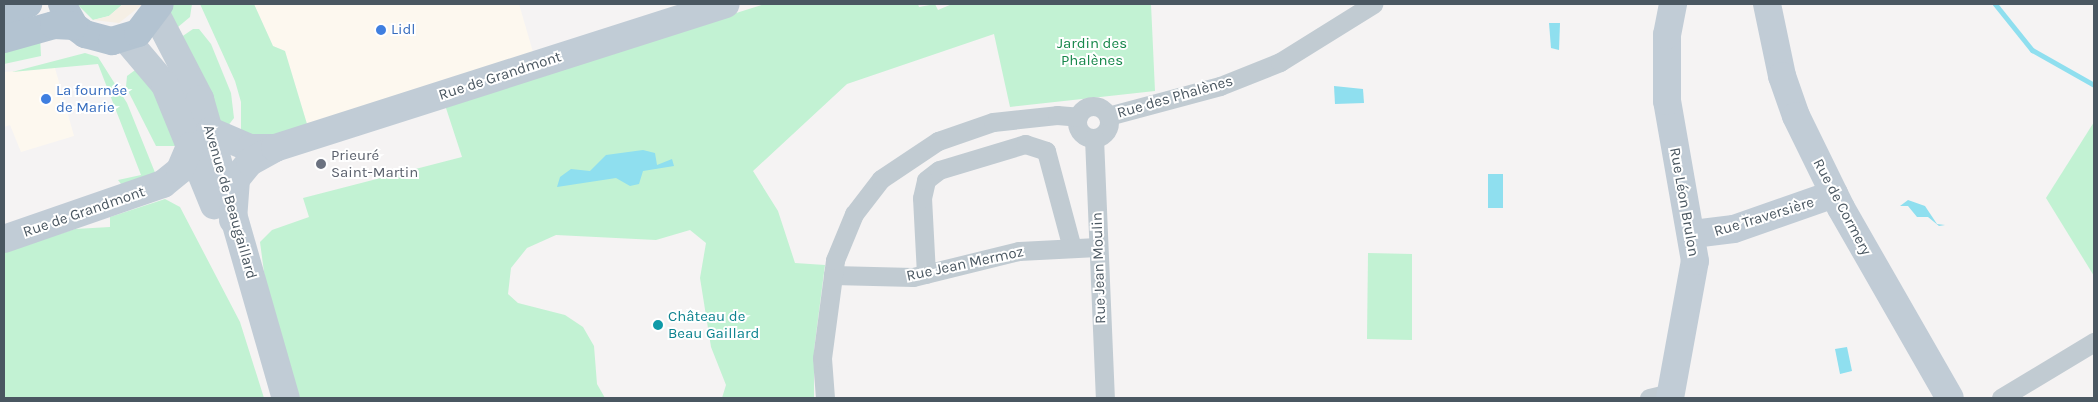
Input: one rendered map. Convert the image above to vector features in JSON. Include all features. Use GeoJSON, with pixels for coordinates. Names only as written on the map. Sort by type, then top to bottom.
{"type":"FeatureCollection","features":[{"type":"Feature","properties":{"kind":"main road"},"geometry":{"type":"LineString","coordinates":[[4,14],[28,4]]}},
{"type":"Feature","properties":{"kind":"main road","name":"Rue de Grandmont"},"geometry":{"type":"LineString","coordinates":[[234,220],[236,179],[250,162],[275,148],[685,10],[726,4]]}},
{"type":"Feature","properties":{"kind":"main road","name":"Rue Léon Brulon"},"geometry":{"type":"LineString","coordinates":[[1663,396],[1694,281],[1693,234],[1667,101],[1667,35],[1673,4]]}},
{"type":"Feature","properties":{"kind":"main road","name":"Rue de Cormery"},"geometry":{"type":"LineString","coordinates":[[1767,4],[1785,84],[1834,194],[1950,398]]}},
{"type":"Feature","properties":{"kind":"main road"},"geometry":{"type":"LineString","coordinates":[[4,38],[54,25],[68,15],[98,39],[126,39],[158,9]]}},
{"type":"Feature","properties":{"kind":"main road","name":"Avenue de Beaugaillard"},"geometry":{"type":"LineString","coordinates":[[158,9],[194,85],[200,139],[210,195],[284,398]]}},
{"type":"Feature","properties":{"kind":"main road","name":"Avenue de Beaugaillard"},"geometry":{"type":"LineString","coordinates":[[126,39],[161,78],[200,139],[234,220],[284,398]]}},
{"type":"Feature","properties":{"kind":"main road","name":"Rue de Grandmont"},"geometry":{"type":"LineString","coordinates":[[164,184],[180,170],[200,139],[250,148],[275,148]]}},
{"type":"Feature","properties":{"kind":"main road","name":"Rue de Grandmont"},"geometry":{"type":"LineString","coordinates":[[4,239],[164,184],[192,185],[210,195]]}},
{"type":"Feature","properties":{"kind":"main road","name":"Rue Traversière"},"geometry":{"type":"LineString","coordinates":[[1693,234],[1734,229],[1834,194]]}},
{"type":"Feature","properties":{"kind":"street","name":"Rue des Phalènes"},"geometry":{"type":"LineString","coordinates":[[1108,116],[1220,86],[1280,62],[1373,4]]}},
{"type":"Feature","properties":{"kind":"street"},"geometry":{"type":"LineString","coordinates":[[825,398],[822,358],[833,275],[844,234],[866,196],[914,154],[993,122],[1057,115],[1078,117],[1092,106],[1108,116],[1106,130],[1094,138],[1080,132],[1078,117]]}},
{"type":"Feature","properties":{"kind":"street","name":"Rue Jean Moulin"},"geometry":{"type":"LineString","coordinates":[[1094,138],[1104,398]]}},
{"type":"Feature","properties":{"kind":"street"},"geometry":{"type":"LineString","coordinates":[[926,274],[922,198],[926,180],[939,170],[1025,144],[1046,151],[1072,248]]}},
{"type":"Feature","properties":{"kind":"street","name":"Rue Jean Mermoz"},"geometry":{"type":"LineString","coordinates":[[833,275],[926,274],[1012,252],[1097,248]]}},
{"type":"Feature","properties":{"kind":"street"},"geometry":{"type":"LineString","coordinates":[[2001,398],[2094,342]]}},
{"type":"Feature","properties":{"kind":"shaded area"},"geometry":{"type":"Polygon","coordinates":[[[254,4],[519,4],[533,52],[307,124],[285,51],[273,46],[254,4]]]}},
{"type":"Feature","properties":{"kind":"shaded area"},"geometry":{"type":"Polygon","coordinates":[[[55,68],[74,136],[21,152],[10,125],[4,127],[4,72],[55,68]]]}},
{"type":"Feature","properties":{"kind":"green space"},"geometry":{"type":"Polygon","coordinates":[[[77,4],[123,4],[109,16],[93,20],[77,4]]]}},
{"type":"Feature","properties":{"kind":"green space"},"geometry":{"type":"Polygon","coordinates":[[[169,4],[192,4],[190,17],[172,32],[169,4]]]}},
{"type":"Feature","properties":{"kind":"green space"},"geometry":{"type":"Polygon","coordinates":[[[200,4],[254,4],[273,46],[285,51],[307,124],[265,138],[241,131],[241,102],[235,81],[200,4]]]}},
{"type":"Feature","properties":{"kind":"green space","name":"Jardin des Phalènes"},"geometry":{"type":"Polygon","coordinates":[[[765,4],[918,4],[919,7],[935,4],[938,10],[952,4],[1151,4],[1155,91],[1010,107],[994,34],[847,84],[753,171],[778,211],[795,263],[825,265],[814,350],[814,398],[722,398],[726,385],[711,347],[700,278],[706,243],[690,230],[656,240],[556,235],[527,248],[511,268],[508,294],[518,303],[565,315],[583,327],[594,346],[597,384],[605,398],[299,398],[268,302],[260,242],[272,230],[309,217],[303,198],[462,157],[445,105],[765,4]]]}},
{"type":"Feature","properties":{"kind":"green space"},"geometry":{"type":"Polygon","coordinates":[[[193,29],[199,29],[211,44],[231,93],[234,118],[224,131],[177,40],[193,29]]]}},
{"type":"Feature","properties":{"kind":"green space"},"geometry":{"type":"Polygon","coordinates":[[[40,36],[41,56],[4,64],[4,47],[40,36]]]}},
{"type":"Feature","properties":{"kind":"green space"},"geometry":{"type":"Polygon","coordinates":[[[85,53],[98,57],[127,103],[156,175],[121,184],[118,180],[141,175],[98,64],[12,72],[85,53]]]}},
{"type":"Feature","properties":{"kind":"green space"},"geometry":{"type":"Polygon","coordinates":[[[142,65],[180,146],[156,146],[126,87],[127,76],[142,65]]]}},
{"type":"Feature","properties":{"kind":"green space"},"geometry":{"type":"Polygon","coordinates":[[[2094,122],[2094,276],[2046,198],[2094,122]]]}},
{"type":"Feature","properties":{"kind":"green space"},"geometry":{"type":"Polygon","coordinates":[[[165,199],[180,207],[240,322],[264,398],[4,398],[4,252],[75,229],[110,227],[110,217],[165,199]]]}},
{"type":"Feature","properties":{"kind":"green space"},"geometry":{"type":"Polygon","coordinates":[[[1368,253],[1412,254],[1412,340],[1367,339],[1368,253]]]}},
{"type":"Feature","properties":{"kind":"sand"},"geometry":{"type":"Polygon","coordinates":[[[123,4],[143,4],[119,23],[93,20],[109,16],[123,4]]]}},
{"type":"Feature","properties":{"kind":"water"},"geometry":{"type":"Polygon","coordinates":[[[1549,23],[1560,23],[1559,50],[1551,48],[1549,23]]]}},
{"type":"Feature","properties":{"kind":"water"},"geometry":{"type":"Polygon","coordinates":[[[1334,86],[1363,89],[1364,103],[1335,104],[1334,86]]]}},
{"type":"Feature","properties":{"kind":"water"},"geometry":{"type":"Polygon","coordinates":[[[643,150],[655,153],[657,165],[672,159],[674,166],[643,171],[639,184],[630,186],[616,178],[557,187],[560,177],[571,169],[590,171],[606,155],[643,150]]]}},
{"type":"Feature","properties":{"kind":"water"},"geometry":{"type":"Polygon","coordinates":[[[1488,174],[1503,174],[1503,208],[1488,208],[1488,174]]]}},
{"type":"Feature","properties":{"kind":"water"},"geometry":{"type":"Polygon","coordinates":[[[1908,200],[1925,206],[1937,224],[1945,225],[1939,226],[1928,217],[1917,217],[1908,206],[1900,206],[1908,200]]]}},
{"type":"Feature","properties":{"kind":"water"},"geometry":{"type":"Polygon","coordinates":[[[1847,347],[1852,371],[1840,374],[1835,349],[1847,347]]]}},
{"type":"Feature","properties":{"kind":"waterway"},"geometry":{"type":"LineString","coordinates":[[1995,4],[2032,50],[2094,85]]}},
{"type":"Feature","properties":{"kind":"place","name":"Lidl"},"geometry":{"type":"Point","coordinates":[381,30]}},
{"type":"Feature","properties":{"kind":"place","name":"La fournée de Marie"},"geometry":{"type":"Point","coordinates":[46,99]}},
{"type":"Feature","properties":{"kind":"place","name":"Prieuré Saint-Martin"},"geometry":{"type":"Point","coordinates":[321,164]}},
{"type":"Feature","properties":{"kind":"place","name":"Château de Beau Gaillard"},"geometry":{"type":"Point","coordinates":[658,325]}}]}
